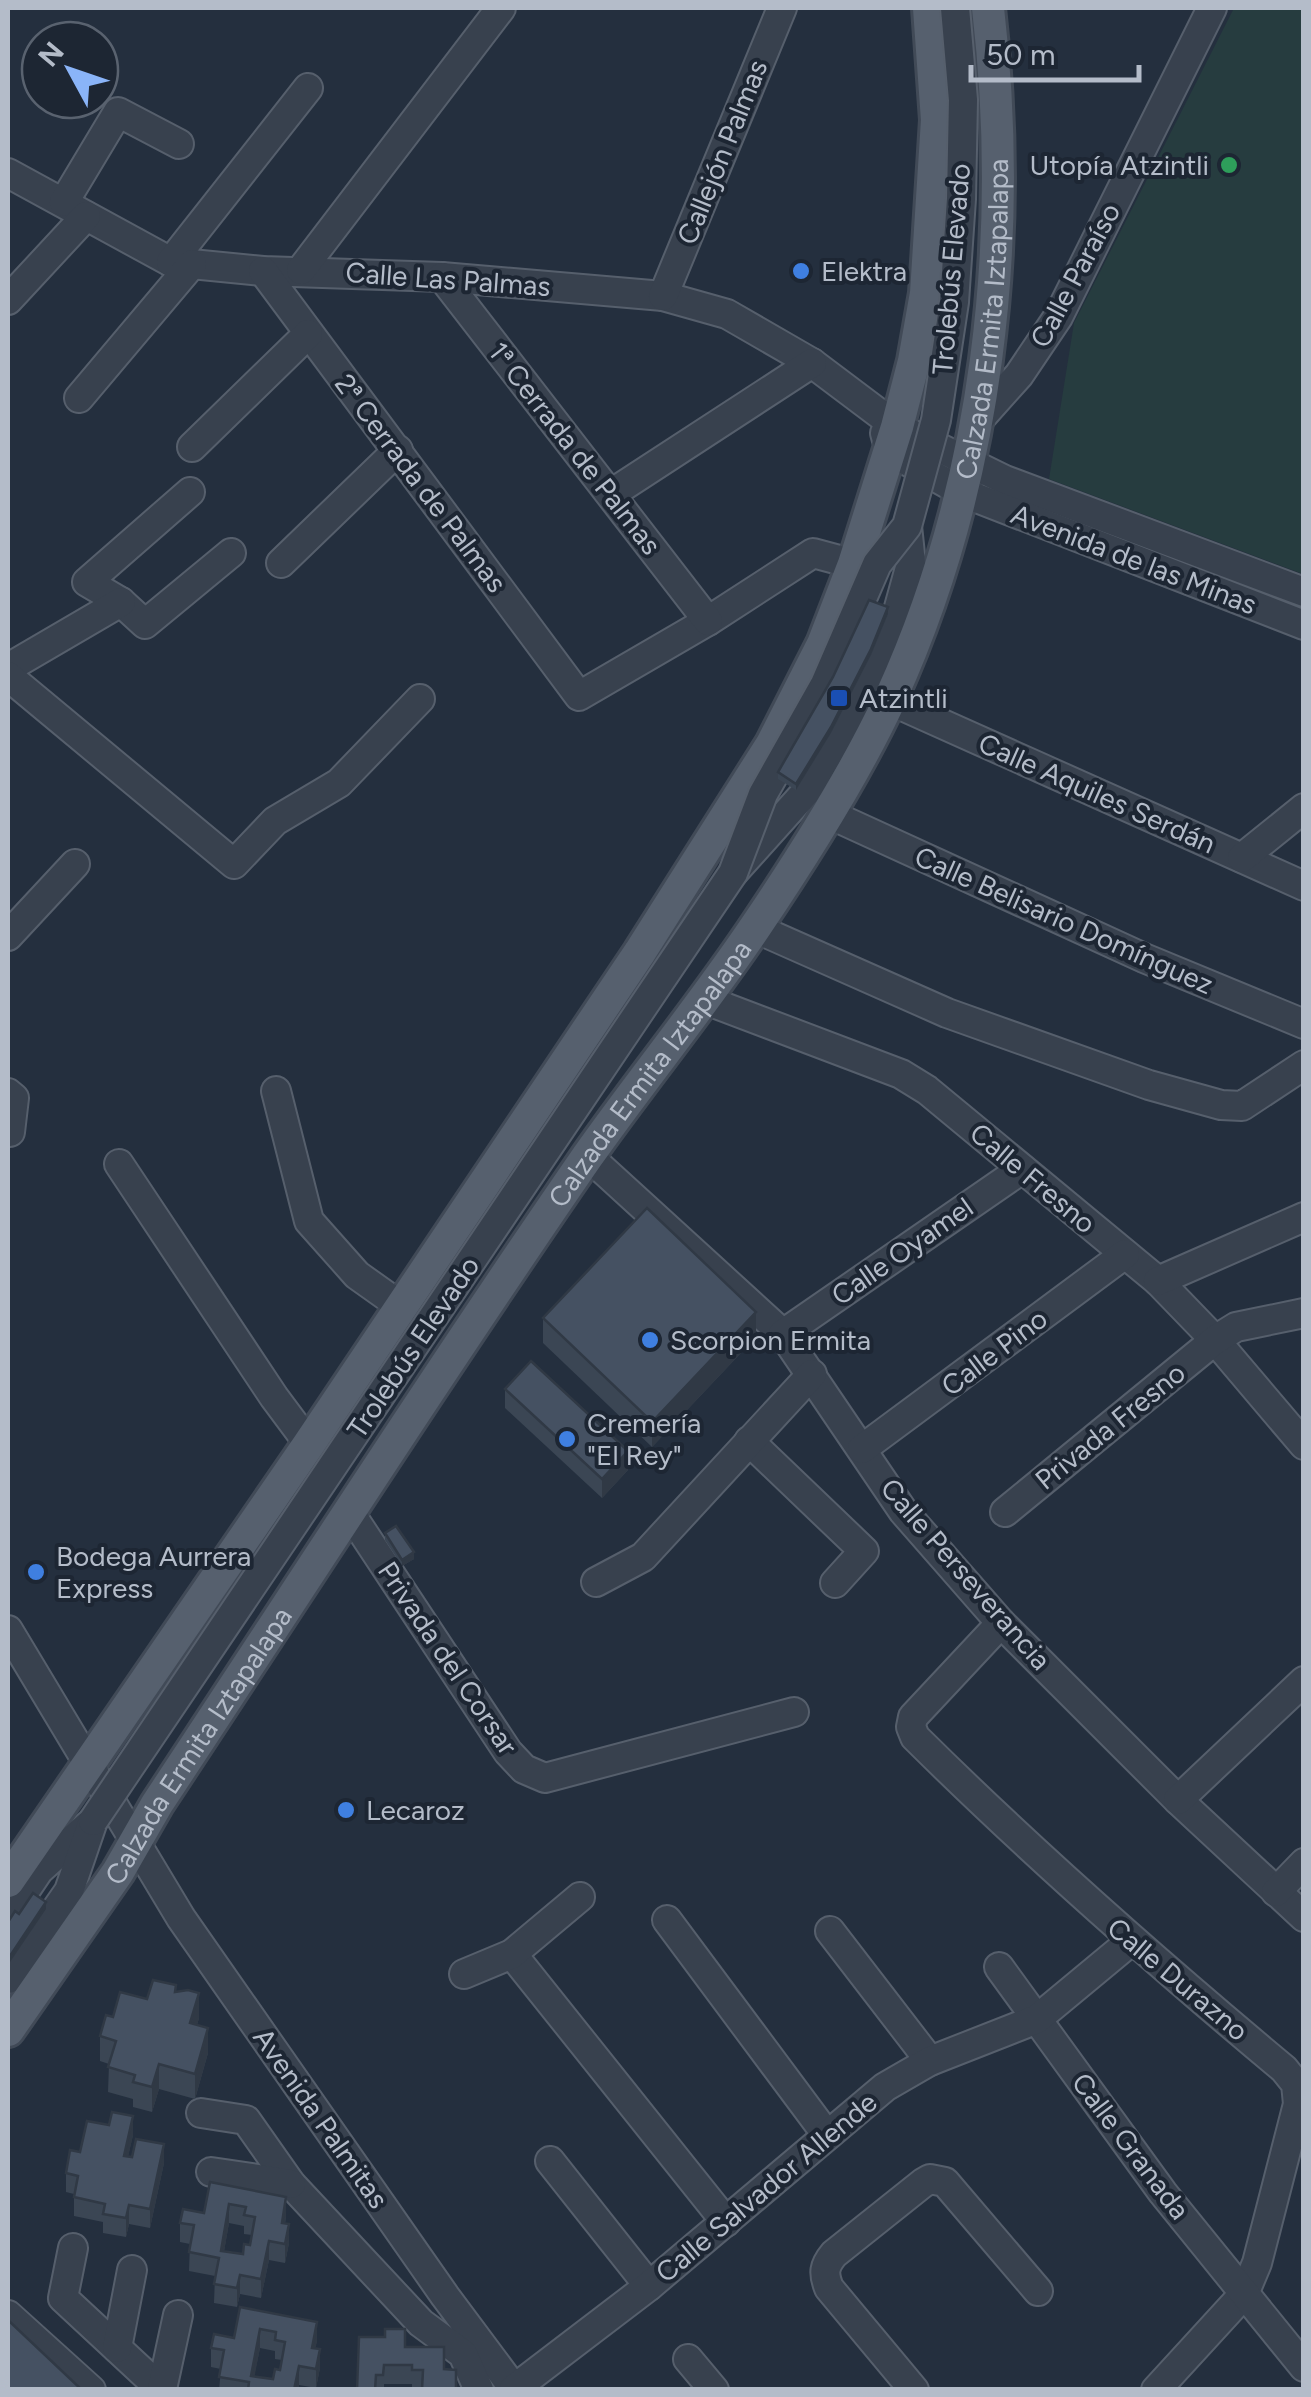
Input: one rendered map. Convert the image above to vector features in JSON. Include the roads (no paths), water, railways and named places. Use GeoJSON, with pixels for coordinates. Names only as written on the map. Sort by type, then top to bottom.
{"type":"FeatureCollection","features":[{"type":"Feature","properties":{"kind":"main road","name":"Calzada Ermita Iztapalapa"},"geometry":{"type":"LineString","coordinates":[[8,1881],[629,969],[772,744],[823,644],[854,564],[888,430],[914,361],[931,234],[937,120],[929,8]]}},
{"type":"Feature","properties":{"kind":"main road","name":"Calzada Ermita Iztapalapa"},"geometry":{"type":"LineString","coordinates":[[8,2030],[118,1872],[350,1513],[588,1156],[756,928],[890,700],[921,625],[966,478],[987,350],[998,173],[988,8]]}},
{"type":"Feature","properties":{"kind":"street"},"geometry":{"type":"LineString","coordinates":[[301,270],[501,8]]}},
{"type":"Feature","properties":{"kind":"street","name":"Callejón Palmas"},"geometry":{"type":"LineString","coordinates":[[663,296],[782,8]]}},
{"type":"Feature","properties":{"kind":"street","name":"Trolebús Elevado"},"geometry":{"type":"LineString","coordinates":[[8,1979],[68,1891],[93,1822],[733,873],[763,794],[825,684],[876,564],[907,526],[936,420],[954,302],[963,100],[955,8]]}},
{"type":"Feature","properties":{"kind":"street","name":"Calle Paraíso"},"geometry":{"type":"LineString","coordinates":[[976,424],[1018,375],[1058,317],[1212,8]]}},
{"type":"Feature","properties":{"kind":"street"},"geometry":{"type":"LineString","coordinates":[[79,398],[308,88]]}},
{"type":"Feature","properties":{"kind":"street"},"geometry":{"type":"LineString","coordinates":[[8,300],[75,209],[118,112],[179,144]]}},
{"type":"Feature","properties":{"kind":"street","name":"Calle Las Palmas"},"geometry":{"type":"LineString","coordinates":[[8,173],[182,263],[263,271],[442,276],[663,296],[727,314],[812,362],[888,430],[966,478]]}},
{"type":"Feature","properties":{"kind":"street","name":"2ª Cerrada de Palmas"},"geometry":{"type":"LineString","coordinates":[[263,271],[579,696],[708,620]]}},
{"type":"Feature","properties":{"kind":"street","name":"1ª Cerrada de Palmas"},"geometry":{"type":"LineString","coordinates":[[442,276],[708,620]]}},
{"type":"Feature","properties":{"kind":"street"},"geometry":{"type":"LineString","coordinates":[[192,447],[308,334]]}},
{"type":"Feature","properties":{"kind":"street"},"geometry":{"type":"LineString","coordinates":[[611,494],[812,362]]}},
{"type":"Feature","properties":{"kind":"street"},"geometry":{"type":"LineString","coordinates":[[281,563],[398,450]]}},
{"type":"Feature","properties":{"kind":"street","name":"Avenida de las Minas"},"geometry":{"type":"LineString","coordinates":[[966,478],[1005,480],[1304,592]]}},
{"type":"Feature","properties":{"kind":"street","name":"Avenida de las Minas"},"geometry":{"type":"LineString","coordinates":[[966,478],[1304,625]]}},
{"type":"Feature","properties":{"kind":"street"},"geometry":{"type":"LineString","coordinates":[[190,492],[87,582],[121,602],[146,624],[231,553]]}},
{"type":"Feature","properties":{"kind":"street"},"geometry":{"type":"LineString","coordinates":[[708,620],[813,553],[854,564]]}},
{"type":"Feature","properties":{"kind":"street"},"geometry":{"type":"LineString","coordinates":[[8,668],[121,602]]}},
{"type":"Feature","properties":{"kind":"street"},"geometry":{"type":"LineString","coordinates":[[8,676],[234,864],[276,821],[339,783],[420,699]]}},
{"type":"Feature","properties":{"kind":"street","name":"Calle Aquiles Serdán"},"geometry":{"type":"LineString","coordinates":[[890,700],[1304,886]]}},
{"type":"Feature","properties":{"kind":"street"},"geometry":{"type":"LineString","coordinates":[[1242,858],[1304,808]]}},
{"type":"Feature","properties":{"kind":"street","name":"Calle Belisario Domínguez"},"geometry":{"type":"LineString","coordinates":[[827,813],[1144,958],[1304,1024]]}},
{"type":"Feature","properties":{"kind":"street"},"geometry":{"type":"LineString","coordinates":[[8,936],[75,864]]}},
{"type":"Feature","properties":{"kind":"street"},"geometry":{"type":"LineString","coordinates":[[756,928],[947,1014],[1149,1085],[1221,1105],[1242,1106],[1304,1064]]}},
{"type":"Feature","properties":{"kind":"street","name":"Calle Fresno"},"geometry":{"type":"LineString","coordinates":[[703,999],[902,1074],[927,1090],[1158,1282],[1215,1340],[1304,1445]]}},
{"type":"Feature","properties":{"kind":"street"},"geometry":{"type":"LineString","coordinates":[[276,1091],[309,1221],[357,1276],[402,1307]]}},
{"type":"Feature","properties":{"kind":"street"},"geometry":{"type":"LineString","coordinates":[[8,1093],[14,1098],[10,1132]]}},
{"type":"Feature","properties":{"kind":"street","name":"Calle Perseverancia"},"geometry":{"type":"LineString","coordinates":[[588,1156],[783,1334],[903,1511],[1001,1623],[1178,1800]]}},
{"type":"Feature","properties":{"kind":"street"},"geometry":{"type":"LineString","coordinates":[[119,1164],[309,1444]]}},
{"type":"Feature","properties":{"kind":"street","name":"Calle Oyamel"},"geometry":{"type":"LineString","coordinates":[[783,1334],[1022,1169]]}},
{"type":"Feature","properties":{"kind":"street"},"geometry":{"type":"LineString","coordinates":[[1158,1282],[1304,1217]]}},
{"type":"Feature","properties":{"kind":"street","name":"Calle Pino"},"geometry":{"type":"LineString","coordinates":[[862,1449],[1125,1254]]}},
{"type":"Feature","properties":{"kind":"street","name":"Privada Fresno"},"geometry":{"type":"LineString","coordinates":[[1005,1512],[1215,1340],[1236,1328],[1304,1312]]}},
{"type":"Feature","properties":{"kind":"street"},"geometry":{"type":"LineString","coordinates":[[596,1582],[643,1558],[812,1374]]}},
{"type":"Feature","properties":{"kind":"street"},"geometry":{"type":"LineString","coordinates":[[749,1441],[864,1551],[834,1583]]}},
{"type":"Feature","properties":{"kind":"street","name":"Privada del Corsar"},"geometry":{"type":"LineString","coordinates":[[350,1513],[508,1752],[524,1769],[545,1778],[794,1712]]}},
{"type":"Feature","properties":{"kind":"street","name":"Calle Durazno"},"geometry":{"type":"LineString","coordinates":[[1001,1623],[913,1717],[915,1737],[1131,1941],[1284,2069],[1296,2084],[1298,2104],[1257,2264],[1244,2294],[1156,2390]]}},
{"type":"Feature","properties":{"kind":"street","name":"Avenida Palmitas"},"geometry":{"type":"LineString","coordinates":[[8,1630],[181,1918],[445,2296],[515,2389]]}},
{"type":"Feature","properties":{"kind":"street"},"geometry":{"type":"LineString","coordinates":[[1304,1682],[1178,1800],[1304,1917]]}},
{"type":"Feature","properties":{"kind":"street","name":"Trolebús Elevado"},"geometry":{"type":"LineString","coordinates":[[8,1916],[38,1870],[93,1822]]}},
{"type":"Feature","properties":{"kind":"street"},"geometry":{"type":"LineString","coordinates":[[1276,1892],[1304,1863]]}},
{"type":"Feature","properties":{"kind":"street"},"geometry":{"type":"LineString","coordinates":[[464,1974],[512,1954],[580,1897]]}},
{"type":"Feature","properties":{"kind":"street"},"geometry":{"type":"LineString","coordinates":[[667,1920],[828,2135]]}},
{"type":"Feature","properties":{"kind":"street"},"geometry":{"type":"LineString","coordinates":[[830,1931],[930,2061]]}},
{"type":"Feature","properties":{"kind":"street"},"geometry":{"type":"LineString","coordinates":[[1037,2019],[1131,1941]]}},
{"type":"Feature","properties":{"kind":"street"},"geometry":{"type":"LineString","coordinates":[[512,1954],[726,2222]]}},
{"type":"Feature","properties":{"kind":"street","name":"Calle Granada"},"geometry":{"type":"LineString","coordinates":[[999,1967],[1164,2193],[1304,2366]]}},
{"type":"Feature","properties":{"kind":"street","name":"Calle Salvador Allende"},"geometry":{"type":"LineString","coordinates":[[515,2389],[649,2286],[884,2087],[930,2061],[1037,2019]]}},
{"type":"Feature","properties":{"kind":"street"},"geometry":{"type":"LineString","coordinates":[[200,2113],[246,2120],[290,2184],[421,2323],[463,2354],[479,2390]]}},
{"type":"Feature","properties":{"kind":"street"},"geometry":{"type":"LineString","coordinates":[[550,2161],[649,2286]]}},
{"type":"Feature","properties":{"kind":"street"},"geometry":{"type":"LineString","coordinates":[[211,2172],[290,2184]]}},
{"type":"Feature","properties":{"kind":"street"},"geometry":{"type":"LineString","coordinates":[[914,2390],[830,2288],[824,2276],[826,2264],[834,2254],[930,2178],[945,2182],[1038,2291]]}},
{"type":"Feature","properties":{"kind":"street"},"geometry":{"type":"LineString","coordinates":[[73,2248],[63,2298],[162,2389]]}},
{"type":"Feature","properties":{"kind":"street"},"geometry":{"type":"LineString","coordinates":[[117,2348],[132,2270]]}},
{"type":"Feature","properties":{"kind":"street"},"geometry":{"type":"LineString","coordinates":[[162,2389],[178,2314]]}},
{"type":"Feature","properties":{"kind":"street"},"geometry":{"type":"LineString","coordinates":[[8,2315],[91,2390]]}},
{"type":"Feature","properties":{"kind":"street"},"geometry":{"type":"LineString","coordinates":[[688,2359],[714,2390]]}},
{"type":"Feature","properties":{"kind":"place","name":"Utopía Atzintli"},"geometry":{"type":"Point","coordinates":[1229,165]}},
{"type":"Feature","properties":{"kind":"place","name":"Elektra"},"geometry":{"type":"Point","coordinates":[801,271]}},
{"type":"Feature","properties":{"kind":"place","name":"Atzintli"},"geometry":{"type":"Point","coordinates":[839,698]}},
{"type":"Feature","properties":{"kind":"place","name":"Scorpion Ermita"},"geometry":{"type":"Point","coordinates":[650,1340]}},
{"type":"Feature","properties":{"kind":"place","name":"Cremería \"El Rey\""},"geometry":{"type":"Point","coordinates":[567,1439]}},
{"type":"Feature","properties":{"kind":"place","name":"Bodega Aurrera Express"},"geometry":{"type":"Point","coordinates":[36,1572]}},
{"type":"Feature","properties":{"kind":"place","name":"Lecaroz"},"geometry":{"type":"Point","coordinates":[346,1810]}}]}
